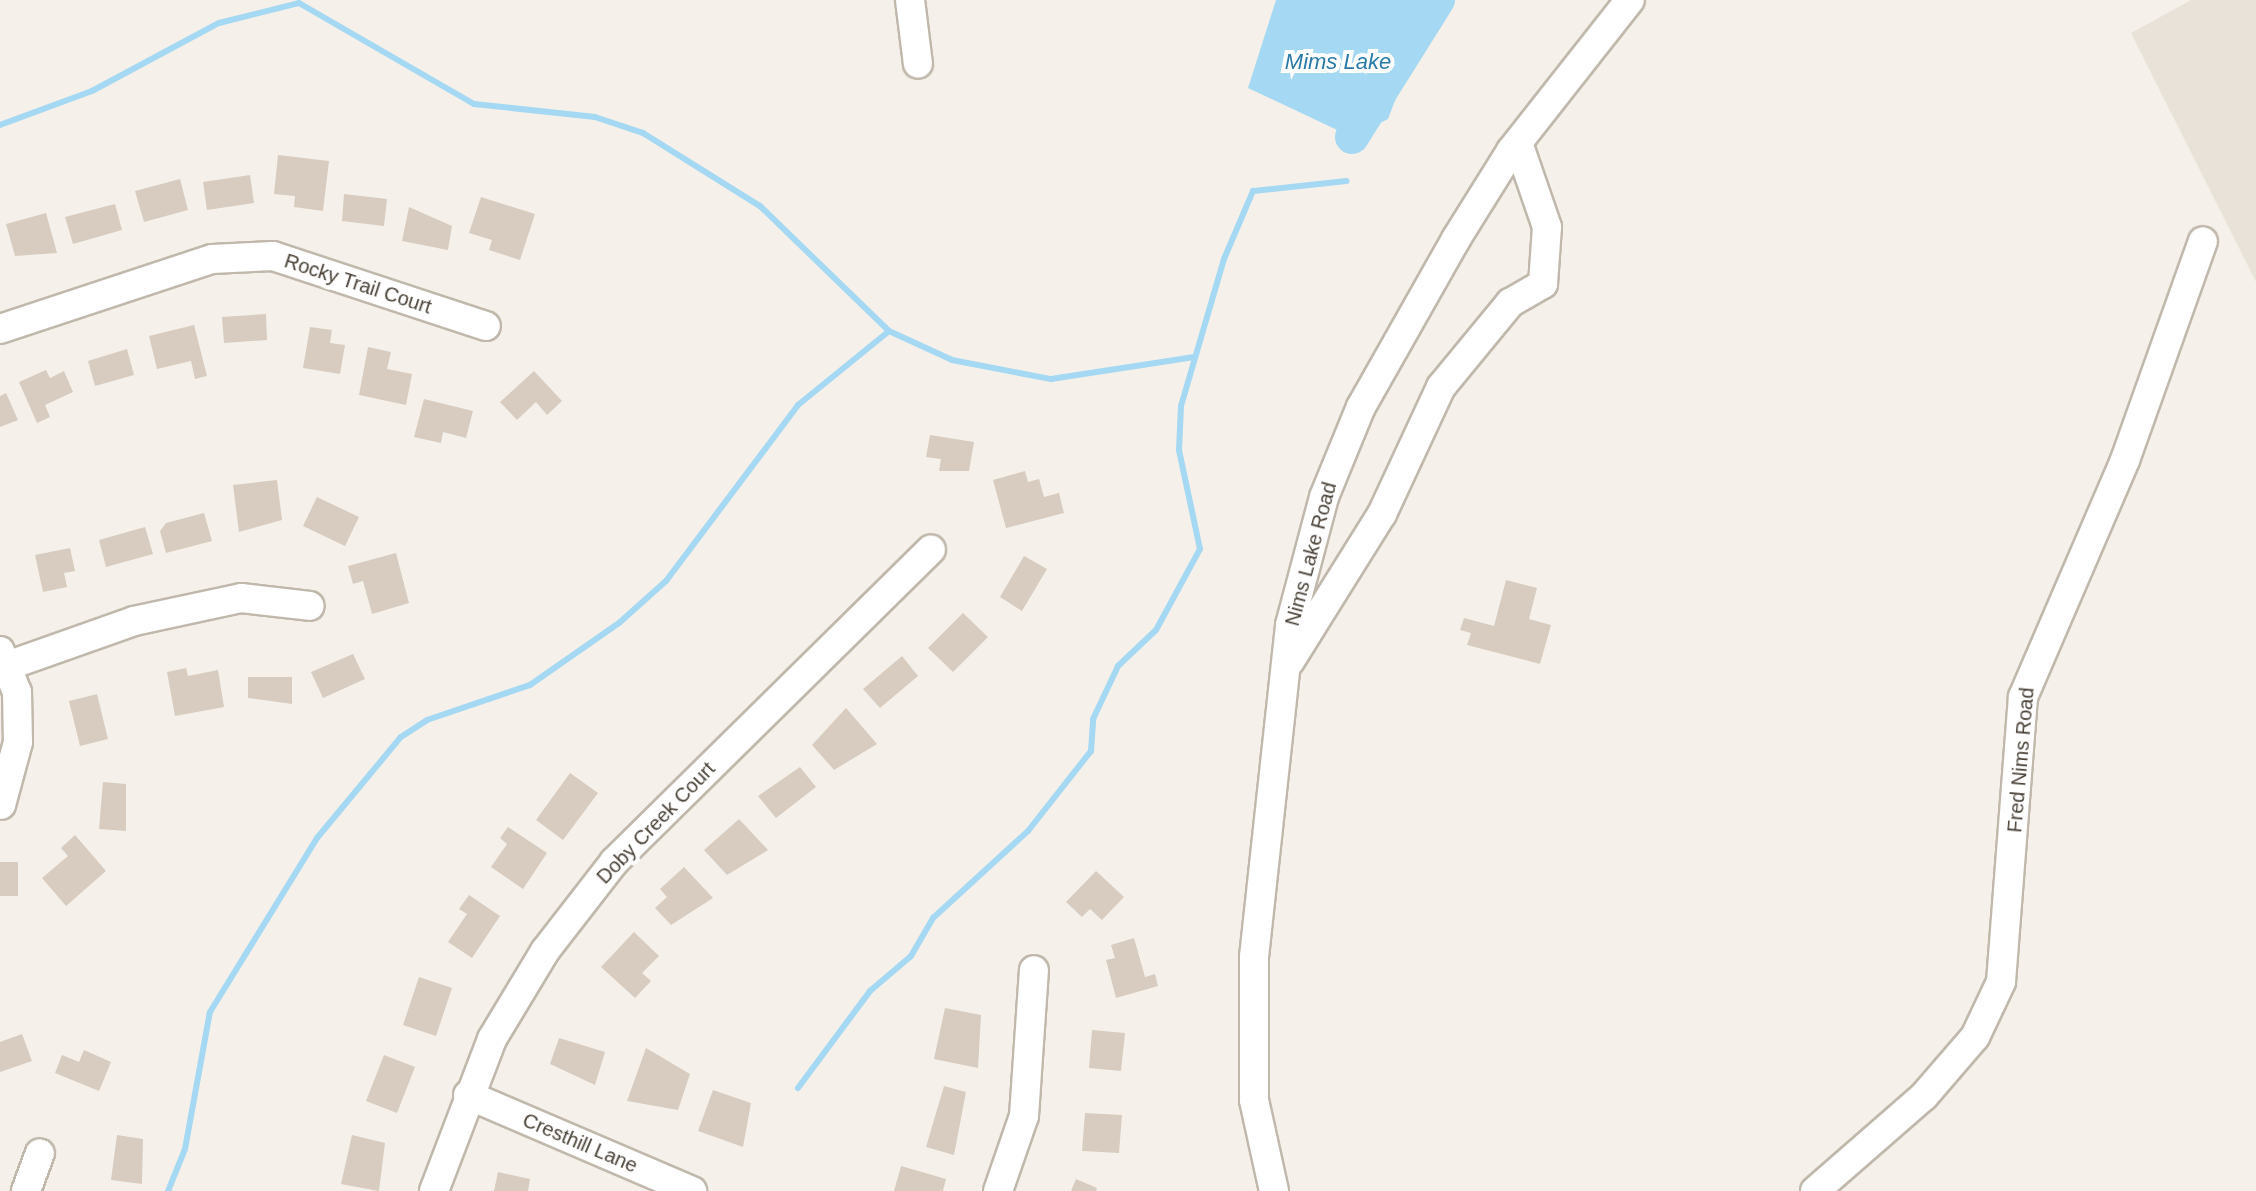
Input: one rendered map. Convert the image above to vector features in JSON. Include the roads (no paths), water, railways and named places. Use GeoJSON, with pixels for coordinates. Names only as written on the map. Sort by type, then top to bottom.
{"type":"FeatureCollection","features":[{"type":"Feature","properties":{"kind":"street"},"geometry":{"type":"LineString","coordinates":[[910,0],[918,64]]}},
{"type":"Feature","properties":{"kind":"street","name":"Nims Lake Road"},"geometry":{"type":"LineString","coordinates":[[1274,1191],[1254,1100],[1254,957],[1285,667],[1324,497],[1361,407],[1518,143],[1630,0]]}},
{"type":"Feature","properties":{"kind":"street"},"geometry":{"type":"LineString","coordinates":[[1285,667],[1382,514],[1441,387],[1510,303],[1543,284],[1547,227],[1518,143]]}},
{"type":"Feature","properties":{"kind":"street","name":"Fred Nims Road"},"geometry":{"type":"LineString","coordinates":[[1815,1191],[1965,1049],[2001,982],[2023,697],[2125,460],[2203,241]]}},
{"type":"Feature","properties":{"kind":"street","name":"Rocky Trail Court"},"geometry":{"type":"LineString","coordinates":[[0,329],[212,259],[273,256],[486,326]]}},
{"type":"Feature","properties":{"kind":"street","name":"Doby Creek Court"},"geometry":{"type":"LineString","coordinates":[[434,1191],[468,1095],[545,951],[614,862],[931,549]]}},
{"type":"Feature","properties":{"kind":"street"},"geometry":{"type":"LineString","coordinates":[[1,805],[18,742],[17,692],[3,658],[134,621],[241,598],[310,606]]}},
{"type":"Feature","properties":{"kind":"street"},"geometry":{"type":"LineString","coordinates":[[998,1191],[1024,1116],[1034,970]]}},
{"type":"Feature","properties":{"kind":"street","name":"Cresthill Lane"},"geometry":{"type":"LineString","coordinates":[[468,1095],[692,1191]]}},
{"type":"Feature","properties":{"kind":"street"},"geometry":{"type":"LineString","coordinates":[[26,1191],[40,1153]]}},
{"type":"Feature","properties":{"kind":"water","name":"Mims Lake"},"geometry":{"type":"Polygon","coordinates":[[[1276,0],[1433,0],[1388,119],[1352,137],[1248,88],[1276,0]]]}},
{"type":"Feature","properties":{"kind":"waterway"},"geometry":{"type":"LineString","coordinates":[[1352,137],[1438,0]]}},
{"type":"Feature","properties":{"kind":"waterway"},"geometry":{"type":"LineString","coordinates":[[0,125],[92,91],[219,23],[299,3],[474,104],[595,117],[643,133],[760,206],[889,331],[952,360],[1051,379],[1194,357]]}},
{"type":"Feature","properties":{"kind":"waterway"},"geometry":{"type":"LineString","coordinates":[[798,1088],[870,991],[911,956],[933,918],[1028,831],[1091,751],[1093,719],[1118,666],[1156,630],[1200,549],[1179,450],[1181,406],[1224,259],[1253,191],[1346,181]]}},
{"type":"Feature","properties":{"kind":"waterway"},"geometry":{"type":"LineString","coordinates":[[168,1191],[185,1149],[210,1012],[317,838],[401,737],[427,720],[530,685],[619,623],[666,581],[798,405],[889,331]]}}]}
